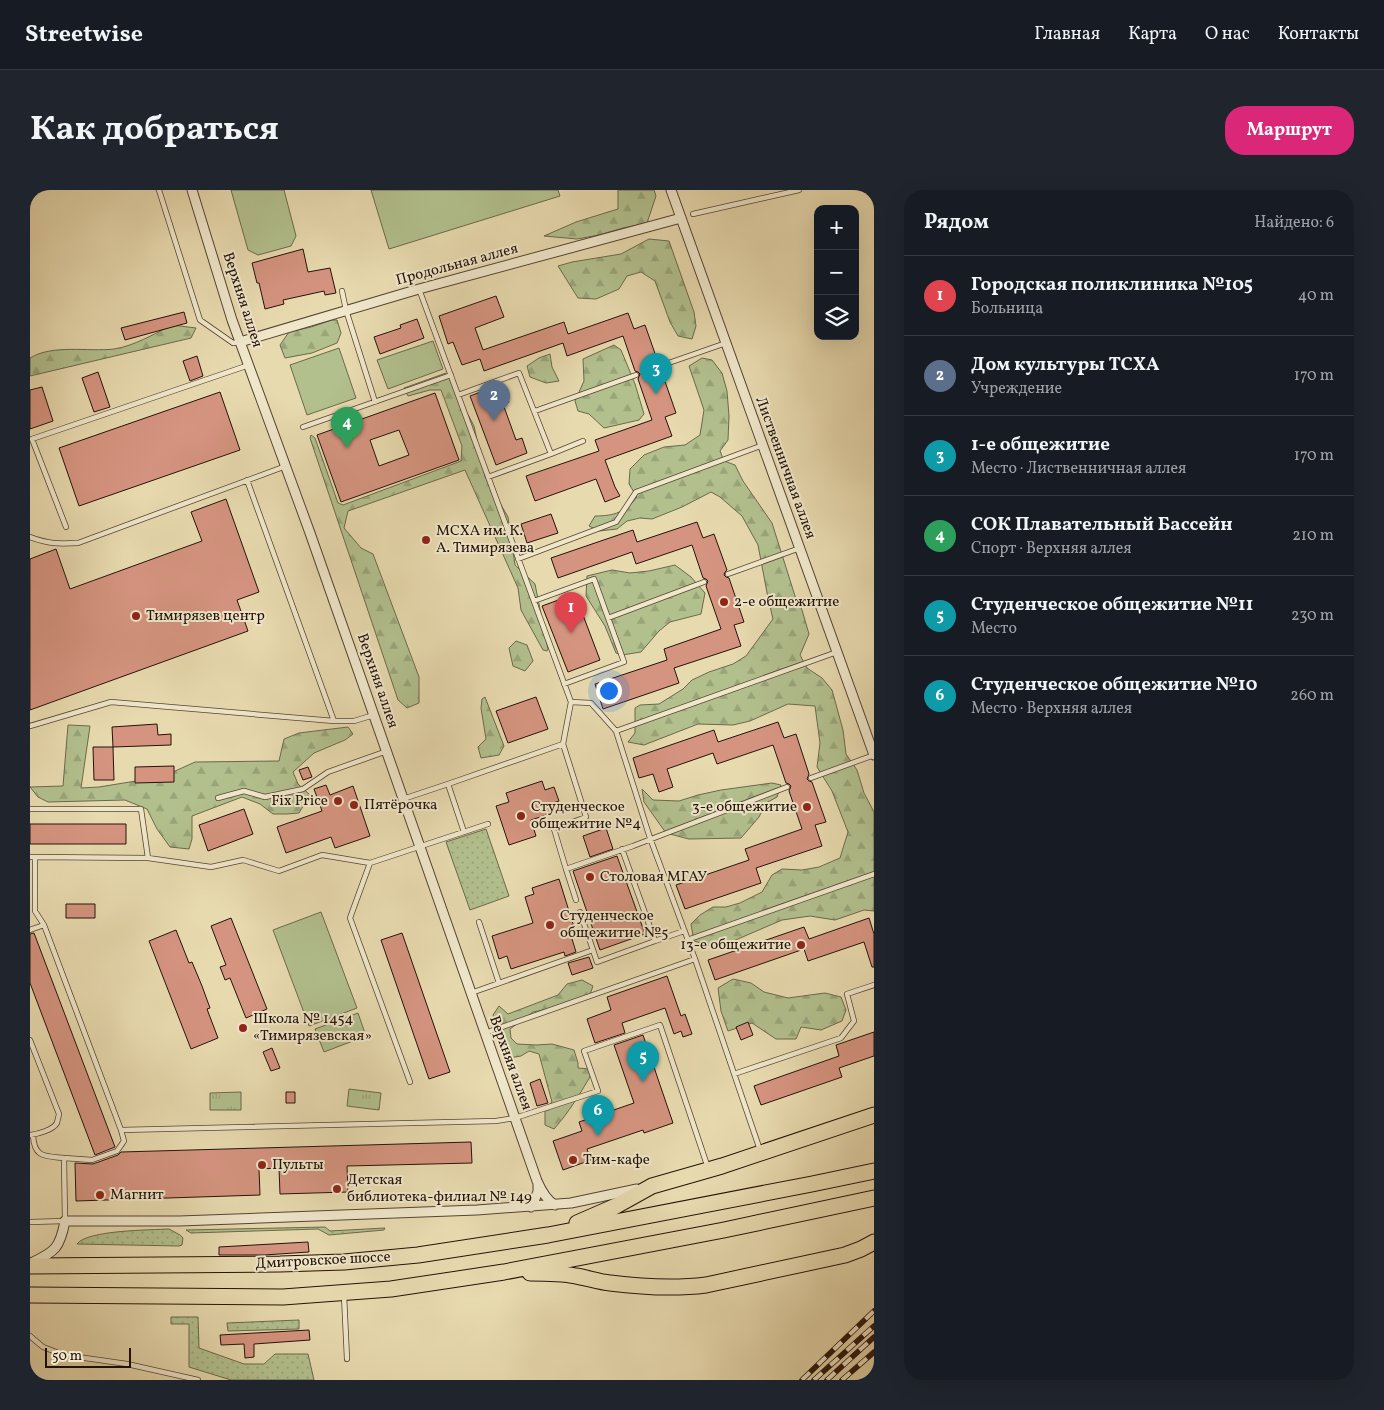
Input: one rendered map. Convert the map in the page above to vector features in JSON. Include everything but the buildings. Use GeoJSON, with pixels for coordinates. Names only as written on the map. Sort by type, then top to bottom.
{"type":"FeatureCollection","features":[{"type":"Feature","properties":{"kind":"main road"},"geometry":{"type":"LineString","coordinates":[[548,1235],[616,1206],[652,1186],[761,1153],[874,1114]]}},
{"type":"Feature","properties":{"kind":"main road","name":"Дмитровское шоссе"},"geometry":{"type":"LineString","coordinates":[[30,1264],[280,1264],[344,1262],[418,1255],[548,1235],[812,1184],[874,1170]]}},
{"type":"Feature","properties":{"kind":"main road"},"geometry":{"type":"LineString","coordinates":[[504,1272],[802,1214],[874,1198]]}},
{"type":"Feature","properties":{"kind":"main road"},"geometry":{"type":"LineString","coordinates":[[504,1272],[562,1274],[608,1283],[684,1288],[845,1255],[874,1242]]}},
{"type":"Feature","properties":{"kind":"main road","name":"Дмитровское шоссе"},"geometry":{"type":"LineString","coordinates":[[30,1295],[283,1297],[391,1288],[504,1272]]}},
{"type":"Feature","properties":{"kind":"street","name":"Верхняя аллея"},"geometry":{"type":"LineString","coordinates":[[192,190],[232,320],[286,466],[537,1181],[546,1197],[555,1205]]}},
{"type":"Feature","properties":{"kind":"street","name":"Лиственничная аллея"},"geometry":{"type":"LineString","coordinates":[[671,190],[874,755]]}},
{"type":"Feature","properties":{"kind":"street","name":"Продольная аллея"},"geometry":{"type":"LineString","coordinates":[[240,342],[419,289],[681,218]]}},
{"type":"Feature","properties":{"kind":"street"},"geometry":{"type":"LineString","coordinates":[[531,1207],[538,1192],[537,1181]]}},
{"type":"Feature","properties":{"kind":"street"},"geometry":{"type":"LineString","coordinates":[[30,1264],[47,1256],[58,1246],[62,1238],[65,1222],[179,1221],[531,1207],[571,1203],[652,1186]]}},
{"type":"Feature","properties":{"kind":"lane"},"geometry":{"type":"LineString","coordinates":[[159,190],[200,320],[233,343],[240,342]]}},
{"type":"Feature","properties":{"kind":"lane"},"geometry":{"type":"LineString","coordinates":[[693,214],[799,190]]}},
{"type":"Feature","properties":{"kind":"lane"},"geometry":{"type":"LineString","coordinates":[[419,289],[571,702],[563,744],[586,817],[554,829],[576,900]]}},
{"type":"Feature","properties":{"kind":"lane"},"geometry":{"type":"LineString","coordinates":[[342,291],[346,310],[375,402]]}},
{"type":"Feature","properties":{"kind":"lane"},"geometry":{"type":"LineString","coordinates":[[660,366],[726,343]]}},
{"type":"Feature","properties":{"kind":"lane"},"geometry":{"type":"LineString","coordinates":[[66,527],[32,439],[249,365]]}},
{"type":"Feature","properties":{"kind":"lane"},"geometry":{"type":"LineString","coordinates":[[458,395],[519,373],[551,454]]}},
{"type":"Feature","properties":{"kind":"lane"},"geometry":{"type":"LineString","coordinates":[[303,427],[451,375]]}},
{"type":"Feature","properties":{"kind":"lane"},"geometry":{"type":"LineString","coordinates":[[535,411],[636,375]]}},
{"type":"Feature","properties":{"kind":"lane"},"geometry":{"type":"LineString","coordinates":[[488,477],[583,441]]}},
{"type":"Feature","properties":{"kind":"lane"},"geometry":{"type":"LineString","coordinates":[[518,559],[616,522],[636,492],[763,445]]}},
{"type":"Feature","properties":{"kind":"lane"},"geometry":{"type":"LineString","coordinates":[[30,537],[46,543],[78,543],[286,466]]}},
{"type":"Feature","properties":{"kind":"lane"},"geometry":{"type":"LineString","coordinates":[[247,480],[334,721]]}},
{"type":"Feature","properties":{"kind":"lane"},"geometry":{"type":"LineString","coordinates":[[728,574],[800,548]]}},
{"type":"Feature","properties":{"kind":"lane"},"geometry":{"type":"LineString","coordinates":[[534,601],[594,579],[624,662],[564,684]]}},
{"type":"Feature","properties":{"kind":"lane"},"geometry":{"type":"LineString","coordinates":[[608,618],[704,582]]}},
{"type":"Feature","properties":{"kind":"lane"},"geometry":{"type":"LineString","coordinates":[[616,731],[837,652]]}},
{"type":"Feature","properties":{"kind":"lane"},"geometry":{"type":"LineString","coordinates":[[30,726],[112,702],[334,721],[354,721],[374,715]]}},
{"type":"Feature","properties":{"kind":"lane"},"geometry":{"type":"LineString","coordinates":[[571,702],[591,703],[616,731],[650,838],[695,959],[761,1153]]}},
{"type":"Feature","properties":{"kind":"lane"},"geometry":{"type":"LineString","coordinates":[[404,800],[563,744]]}},
{"type":"Feature","properties":{"kind":"lane"},"geometry":{"type":"LineString","coordinates":[[218,798],[244,791],[265,797],[302,789],[328,772],[387,752]]}},
{"type":"Feature","properties":{"kind":"lane"},"geometry":{"type":"LineString","coordinates":[[811,778],[874,755]]}},
{"type":"Feature","properties":{"kind":"lane"},"geometry":{"type":"LineString","coordinates":[[448,784],[464,832]]}},
{"type":"Feature","properties":{"kind":"lane"},"geometry":{"type":"LineString","coordinates":[[566,869],[787,787]]}},
{"type":"Feature","properties":{"kind":"lane"},"geometry":{"type":"LineString","coordinates":[[30,809],[141,809],[148,858]]}},
{"type":"Feature","properties":{"kind":"lane"},"geometry":{"type":"LineString","coordinates":[[30,1040],[59,1114],[57,1122],[53,1127],[32,1135],[33,1144],[38,1153],[64,1158],[92,1160],[117,1151],[124,1141],[44,925],[35,911],[33,857],[148,858],[211,867],[243,860],[278,871],[322,855],[370,863],[488,824]]}},
{"type":"Feature","properties":{"kind":"lane"},"geometry":{"type":"LineString","coordinates":[[622,849],[655,941]]}},
{"type":"Feature","properties":{"kind":"lane"},"geometry":{"type":"LineString","coordinates":[[370,863],[350,918],[410,1082]]}},
{"type":"Feature","properties":{"kind":"lane"},"geometry":{"type":"LineString","coordinates":[[687,940],[874,874]]}},
{"type":"Feature","properties":{"kind":"lane"},"geometry":{"type":"LineString","coordinates":[[580,912],[597,962],[684,931]]}},
{"type":"Feature","properties":{"kind":"lane"},"geometry":{"type":"LineString","coordinates":[[479,922],[499,982]]}},
{"type":"Feature","properties":{"kind":"lane"},"geometry":{"type":"LineString","coordinates":[[30,930],[44,925]]}},
{"type":"Feature","properties":{"kind":"lane"},"geometry":{"type":"LineString","coordinates":[[471,993],[593,950]]}},
{"type":"Feature","properties":{"kind":"lane"},"geometry":{"type":"LineString","coordinates":[[485,1033],[695,959]]}},
{"type":"Feature","properties":{"kind":"lane"},"geometry":{"type":"LineString","coordinates":[[734,1074],[841,1038],[854,1021],[847,994],[874,985]]}},
{"type":"Feature","properties":{"kind":"lane"},"geometry":{"type":"LineString","coordinates":[[120,1130],[496,1121],[515,1118],[598,1091],[584,1051],[660,1025],[708,1170]]}},
{"type":"Feature","properties":{"kind":"lane"},"geometry":{"type":"LineString","coordinates":[[30,1222],[65,1222],[64,1158]]}},
{"type":"Feature","properties":{"kind":"lane"},"geometry":{"type":"LineString","coordinates":[[344,1293],[347,1358]]}},
{"type":"Feature","properties":{"kind":"lane"},"geometry":{"type":"LineString","coordinates":[[30,1336],[43,1347],[64,1356],[127,1364],[198,1380]]}},
{"type":"Feature","properties":{"kind":"green space"},"geometry":{"type":"Polygon","coordinates":[[[231,190],[284,190],[296,236],[291,246],[258,255],[248,250],[231,190]]]}},
{"type":"Feature","properties":{"kind":"green space"},"geometry":{"type":"Polygon","coordinates":[[[371,190],[558,190],[560,196],[389,249],[371,190]]]}},
{"type":"Feature","properties":{"kind":"green space"},"geometry":{"type":"Polygon","coordinates":[[[618,190],[654,190],[656,196],[647,223],[577,239],[544,236],[576,222],[618,209],[618,190]]]}},
{"type":"Feature","properties":{"kind":"green space"},"geometry":{"type":"Polygon","coordinates":[[[649,239],[669,241],[694,312],[696,326],[692,339],[678,336],[670,322],[655,281],[641,272],[627,276],[619,289],[596,299],[578,298],[558,266],[621,254],[649,239]]]}},
{"type":"Feature","properties":{"kind":"green space"},"geometry":{"type":"Polygon","coordinates":[[[337,320],[341,333],[337,343],[312,353],[285,358],[280,345],[289,332],[337,320]]]}},
{"type":"Feature","properties":{"kind":"green space"},"geometry":{"type":"Polygon","coordinates":[[[172,325],[196,328],[191,338],[30,376],[30,358],[39,354],[71,349],[114,349],[144,339],[172,325]]]}},
{"type":"Feature","properties":{"kind":"green space"},"geometry":{"type":"Polygon","coordinates":[[[433,341],[443,369],[388,389],[377,360],[433,341]]]}},
{"type":"Feature","properties":{"kind":"green space"},"geometry":{"type":"Polygon","coordinates":[[[614,345],[621,350],[635,384],[644,414],[639,420],[604,428],[589,414],[578,411],[575,401],[584,381],[583,359],[614,345]]]}},
{"type":"Feature","properties":{"kind":"green space"},"geometry":{"type":"Polygon","coordinates":[[[339,348],[356,398],[307,415],[290,365],[339,348]]]}},
{"type":"Feature","properties":{"kind":"green space"},"geometry":{"type":"Polygon","coordinates":[[[550,354],[552,367],[559,381],[546,383],[530,377],[527,366],[539,358],[550,354]]]}},
{"type":"Feature","properties":{"kind":"green space"},"geometry":{"type":"Polygon","coordinates":[[[702,358],[712,360],[722,373],[727,391],[728,440],[720,451],[724,461],[735,465],[743,481],[772,523],[809,634],[800,655],[807,668],[822,678],[832,690],[843,730],[846,754],[857,770],[864,793],[874,812],[874,911],[864,910],[835,920],[810,916],[782,920],[717,948],[694,941],[691,924],[700,915],[713,907],[726,907],[740,903],[762,892],[772,875],[782,869],[802,870],[819,867],[840,858],[848,832],[832,791],[817,767],[820,743],[815,706],[788,704],[750,721],[733,725],[698,724],[644,745],[628,742],[635,733],[635,708],[640,705],[659,704],[683,689],[692,680],[733,664],[746,656],[773,619],[758,545],[742,516],[720,497],[711,492],[682,507],[652,519],[640,518],[627,521],[617,529],[599,531],[589,526],[595,516],[608,515],[624,510],[637,497],[629,484],[630,469],[644,455],[664,447],[685,445],[700,435],[704,410],[689,366],[702,358]]]}},
{"type":"Feature","properties":{"kind":"green space"},"geometry":{"type":"Polygon","coordinates":[[[446,373],[474,426],[485,477],[508,517],[515,565],[535,584],[548,649],[547,651],[543,650],[521,610],[518,588],[465,470],[348,511],[344,528],[361,548],[373,554],[419,677],[419,703],[407,708],[398,700],[310,438],[311,435],[315,438],[338,503],[343,505],[461,461],[462,446],[441,390],[430,390],[408,396],[404,388],[446,373]]]}},
{"type":"Feature","properties":{"kind":"green space"},"geometry":{"type":"Polygon","coordinates":[[[675,565],[691,577],[705,593],[701,614],[670,622],[659,631],[641,652],[622,655],[616,653],[605,626],[586,596],[587,576],[612,570],[630,573],[675,565]]]}},
{"type":"Feature","properties":{"kind":"green space"},"geometry":{"type":"Polygon","coordinates":[[[516,641],[527,645],[533,661],[525,671],[513,666],[509,648],[516,641]]]}},
{"type":"Feature","properties":{"kind":"green space"},"geometry":{"type":"Polygon","coordinates":[[[485,697],[504,746],[499,755],[481,758],[478,747],[486,739],[481,708],[482,699],[485,697]]]}},
{"type":"Feature","properties":{"kind":"green space"},"geometry":{"type":"Polygon","coordinates":[[[68,725],[90,726],[81,788],[136,781],[173,772],[195,762],[279,761],[284,739],[299,733],[348,727],[353,734],[345,740],[314,753],[293,772],[298,784],[310,795],[299,813],[273,814],[260,804],[242,797],[192,816],[192,839],[189,849],[170,847],[157,829],[147,809],[125,800],[48,802],[38,797],[30,787],[63,786],[68,725]]]}},
{"type":"Feature","properties":{"kind":"green space"},"geometry":{"type":"Polygon","coordinates":[[[772,783],[781,785],[777,797],[766,803],[759,817],[741,838],[689,839],[666,833],[644,802],[642,789],[653,800],[679,801],[721,790],[772,783]]]}},
{"type":"Feature","properties":{"kind":"green space"},"geometry":{"type":"Polygon","coordinates":[[[486,829],[509,896],[470,910],[446,842],[486,829]]]}},
{"type":"Feature","properties":{"kind":"green space"},"geometry":{"type":"Polygon","coordinates":[[[321,912],[357,1008],[309,1026],[273,930],[321,912]]]}},
{"type":"Feature","properties":{"kind":"green space"},"geometry":{"type":"Polygon","coordinates":[[[733,979],[751,983],[764,992],[788,998],[825,993],[841,997],[846,1010],[842,1021],[821,1030],[801,1027],[796,1039],[776,1039],[752,1023],[728,1031],[721,1011],[718,988],[733,979]]]}},
{"type":"Feature","properties":{"kind":"green space"},"geometry":{"type":"Polygon","coordinates":[[[582,980],[593,986],[589,997],[568,1005],[533,1012],[510,1029],[511,1038],[517,1044],[552,1044],[574,1050],[578,1068],[590,1069],[591,1075],[583,1089],[554,1129],[545,1125],[545,1108],[552,1102],[539,1054],[529,1051],[521,1056],[509,1058],[499,1036],[493,1015],[499,1006],[508,1014],[558,995],[567,984],[582,980]]]}},
{"type":"Feature","properties":{"kind":"green space"},"geometry":{"type":"Polygon","coordinates":[[[358,1013],[366,1036],[324,1052],[315,1029],[358,1013]]]}},
{"type":"Feature","properties":{"kind":"green space"},"geometry":{"type":"Polygon","coordinates":[[[349,1089],[381,1093],[379,1110],[347,1106],[349,1089]]]}},
{"type":"Feature","properties":{"kind":"green space"},"geometry":{"type":"Polygon","coordinates":[[[241,1092],[241,1110],[210,1110],[210,1093],[241,1092]]]}},
{"type":"Feature","properties":{"kind":"green space"},"geometry":{"type":"Polygon","coordinates":[[[325,1227],[330,1231],[385,1228],[384,1230],[329,1235],[318,1229],[191,1233],[186,1230],[325,1227]]]}},
{"type":"Feature","properties":{"kind":"green space"},"geometry":{"type":"Polygon","coordinates":[[[169,1229],[183,1238],[182,1245],[77,1244],[83,1239],[106,1233],[169,1229]]]}},
{"type":"Feature","properties":{"kind":"green space"},"geometry":{"type":"Polygon","coordinates":[[[171,1317],[198,1317],[199,1348],[244,1364],[264,1364],[275,1354],[308,1354],[314,1380],[231,1380],[189,1367],[189,1324],[171,1324],[171,1317]]]}},
{"type":"Feature","properties":{"kind":"green space"},"geometry":{"type":"Polygon","coordinates":[[[299,1320],[299,1329],[228,1331],[227,1323],[299,1320]]]}},
{"type":"Feature","properties":{"kind":"railway"},"geometry":{"type":"LineString","coordinates":[[802,1380],[874,1311]]}},
{"type":"Feature","properties":{"kind":"railway"},"geometry":{"type":"LineString","coordinates":[[814,1380],[874,1326]]}},
{"type":"Feature","properties":{"kind":"railway"},"geometry":{"type":"LineString","coordinates":[[827,1380],[874,1337]]}},
{"type":"Feature","properties":{"kind":"railway"},"geometry":{"type":"LineString","coordinates":[[842,1380],[874,1352]]}},
{"type":"Feature","properties":{"kind":"place","name":"1-е общежитие"},"geometry":{"type":"Point","coordinates":[656,394]}},
{"type":"Feature","properties":{"kind":"place","name":"Дом культуры ТСХА"},"geometry":{"type":"Point","coordinates":[494,421]}},
{"type":"Feature","properties":{"kind":"place","name":"СОК Плавательный Бассейн"},"geometry":{"type":"Point","coordinates":[347,448]}},
{"type":"Feature","properties":{"kind":"place","name":"МСХА им. К. А. Тимирязева"},"geometry":{"type":"Point","coordinates":[426,540]}},
{"type":"Feature","properties":{"kind":"place","name":"2-е общежитие"},"geometry":{"type":"Point","coordinates":[724,602]}},
{"type":"Feature","properties":{"kind":"place","name":"Тимирязев центр"},"geometry":{"type":"Point","coordinates":[136,616]}},
{"type":"Feature","properties":{"kind":"place","name":"Городская поликлиника №105"},"geometry":{"type":"Point","coordinates":[571,633]}},
{"type":"Feature","properties":{"kind":"place","name":"Fix Price"},"geometry":{"type":"Point","coordinates":[338,801]}},
{"type":"Feature","properties":{"kind":"place","name":"Пятёрочка"},"geometry":{"type":"Point","coordinates":[354,805]}},
{"type":"Feature","properties":{"kind":"place","name":"3-е общежитие"},"geometry":{"type":"Point","coordinates":[807,807]}},
{"type":"Feature","properties":{"kind":"place","name":"Студенческое общежитие №4"},"geometry":{"type":"Point","coordinates":[521,816]}},
{"type":"Feature","properties":{"kind":"place","name":"Столовая МГАУ"},"geometry":{"type":"Point","coordinates":[590,877]}},
{"type":"Feature","properties":{"kind":"place","name":"Студенческое общежитие №5"},"geometry":{"type":"Point","coordinates":[550,925]}},
{"type":"Feature","properties":{"kind":"place","name":"13-е общежитие"},"geometry":{"type":"Point","coordinates":[801,945]}},
{"type":"Feature","properties":{"kind":"place","name":"Школа № 1454 «Тимирязевская»"},"geometry":{"type":"Point","coordinates":[243,1028]}},
{"type":"Feature","properties":{"kind":"place","name":"Студенческое общежитие №11"},"geometry":{"type":"Point","coordinates":[643,1082]}},
{"type":"Feature","properties":{"kind":"place","name":"Студенческое общежитие №10"},"geometry":{"type":"Point","coordinates":[598,1136]}},
{"type":"Feature","properties":{"kind":"place","name":"Тим-кафе"},"geometry":{"type":"Point","coordinates":[573,1160]}},
{"type":"Feature","properties":{"kind":"place","name":"Пульты"},"geometry":{"type":"Point","coordinates":[262,1165]}},
{"type":"Feature","properties":{"kind":"place","name":"Детская библиотека-филиал № 149"},"geometry":{"type":"Point","coordinates":[337,1189]}},
{"type":"Feature","properties":{"kind":"place","name":"Магнит"},"geometry":{"type":"Point","coordinates":[100,1195]}}]}
